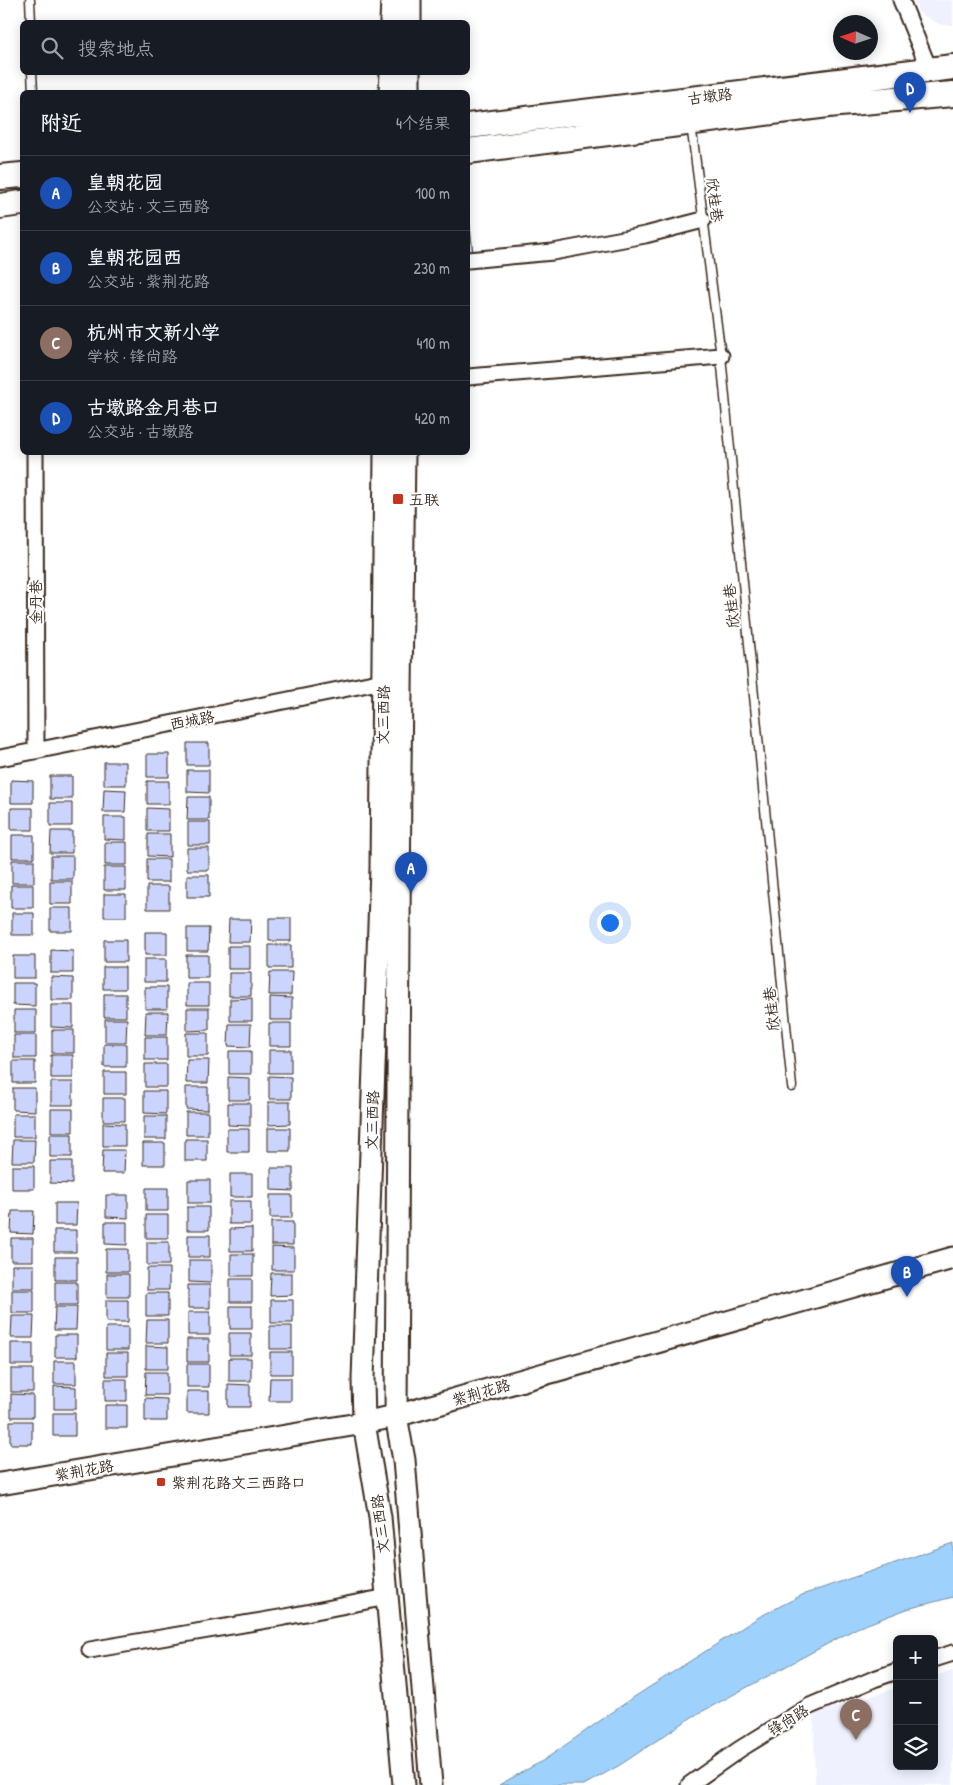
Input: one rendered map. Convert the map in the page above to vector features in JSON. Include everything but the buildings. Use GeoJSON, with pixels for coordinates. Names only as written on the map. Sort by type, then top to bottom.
{"type":"FeatureCollection","features":[{"type":"Feature","properties":{"kind":"main road"},"geometry":{"type":"LineString","coordinates":[[391,20],[392,0]]}},
{"type":"Feature","properties":{"kind":"main road"},"geometry":{"type":"LineString","coordinates":[[410,0],[410,20]]}},
{"type":"Feature","properties":{"kind":"main road","name":"古墩路"},"geometry":{"type":"LineString","coordinates":[[470,126],[945,71]]}},
{"type":"Feature","properties":{"kind":"main road"},"geometry":{"type":"LineString","coordinates":[[390,90],[391,75]]}},
{"type":"Feature","properties":{"kind":"main road"},"geometry":{"type":"LineString","coordinates":[[409,75],[409,90]]}},
{"type":"Feature","properties":{"kind":"main road","name":"古墩路"},"geometry":{"type":"LineString","coordinates":[[470,150],[828,105],[953,94]]}},
{"type":"Feature","properties":{"kind":"main road"},"geometry":{"type":"LineString","coordinates":[[0,177],[20,175]]}},
{"type":"Feature","properties":{"kind":"main road"},"geometry":{"type":"LineString","coordinates":[[0,206],[20,203]]}},
{"type":"Feature","properties":{"kind":"main road","name":"文三西路"},"geometry":{"type":"LineString","coordinates":[[385,455],[381,868],[363,1378],[364,1423],[380,1517],[404,1785]]}},
{"type":"Feature","properties":{"kind":"main road","name":"文三西路"},"geometry":{"type":"LineString","coordinates":[[404,455],[396,1416],[404,1460],[431,1785]]}},
{"type":"Feature","properties":{"kind":"main road","name":"紫荆花路"},"geometry":{"type":"LineString","coordinates":[[0,1484],[396,1416],[953,1258]]}},
{"type":"Feature","properties":{"kind":"street"},"geometry":{"type":"LineString","coordinates":[[901,0],[945,71]]}},
{"type":"Feature","properties":{"kind":"street"},"geometry":{"type":"LineString","coordinates":[[470,260],[553,252],[645,235],[703,220]]}},
{"type":"Feature","properties":{"kind":"street"},"geometry":{"type":"LineString","coordinates":[[470,377],[721,356]]}},
{"type":"Feature","properties":{"kind":"street","name":"金丹巷"},"geometry":{"type":"LineString","coordinates":[[35,455],[36,751]]}},
{"type":"Feature","properties":{"kind":"street","name":"西城路"},"geometry":{"type":"LineString","coordinates":[[0,758],[383,681]]}},
{"type":"Feature","properties":{"kind":"street"},"geometry":{"type":"LineString","coordinates":[[90,1650],[387,1597]]}},
{"type":"Feature","properties":{"kind":"street"},"geometry":{"type":"LineString","coordinates":[[938,1658],[953,1653]]}},
{"type":"Feature","properties":{"kind":"street","name":"锋尚路"},"geometry":{"type":"LineString","coordinates":[[689,1785],[740,1749],[810,1706],[893,1672]]}},
{"type":"Feature","properties":{"kind":"lane"},"geometry":{"type":"LineString","coordinates":[[30,0],[31,20]]}},
{"type":"Feature","properties":{"kind":"lane"},"geometry":{"type":"LineString","coordinates":[[32,75],[33,90]]}},
{"type":"Feature","properties":{"kind":"lane","name":"欣桂巷"},"geometry":{"type":"LineString","coordinates":[[691,122],[721,356],[792,1087]]}},
{"type":"Feature","properties":{"kind":"shaded area"},"geometry":{"type":"Polygon","coordinates":[[[913,0],[953,0],[953,25],[941,25],[919,13],[913,0]]]}},
{"type":"Feature","properties":{"kind":"shaded area"},"geometry":{"type":"Polygon","coordinates":[[[953,1671],[953,1785],[815,1785],[814,1714],[893,1689],[893,1770],[938,1770],[938,1675],[953,1671]]]}},
{"type":"Feature","properties":{"kind":"water"},"geometry":{"type":"Polygon","coordinates":[[[953,1543],[953,1597],[907,1609],[857,1628],[692,1717],[620,1765],[584,1785],[499,1785],[544,1760],[634,1697],[759,1617],[802,1595],[953,1543]]]}},
{"type":"Feature","properties":{"kind":"place","name":"古墩路金月巷口"},"geometry":{"type":"Point","coordinates":[910,113]}},
{"type":"Feature","properties":{"kind":"place","name":"五联"},"geometry":{"type":"Point","coordinates":[398,499]}},
{"type":"Feature","properties":{"kind":"place","name":"皇朝花园"},"geometry":{"type":"Point","coordinates":[411,893]}},
{"type":"Feature","properties":{"kind":"place","name":"皇朝花园西"},"geometry":{"type":"Point","coordinates":[907,1297]}},
{"type":"Feature","properties":{"kind":"place","name":"紫荆花路文三西路口"},"geometry":{"type":"Point","coordinates":[161,1482]}},
{"type":"Feature","properties":{"kind":"place","name":"杭州市文新小学"},"geometry":{"type":"Point","coordinates":[856,1740]}}]}
